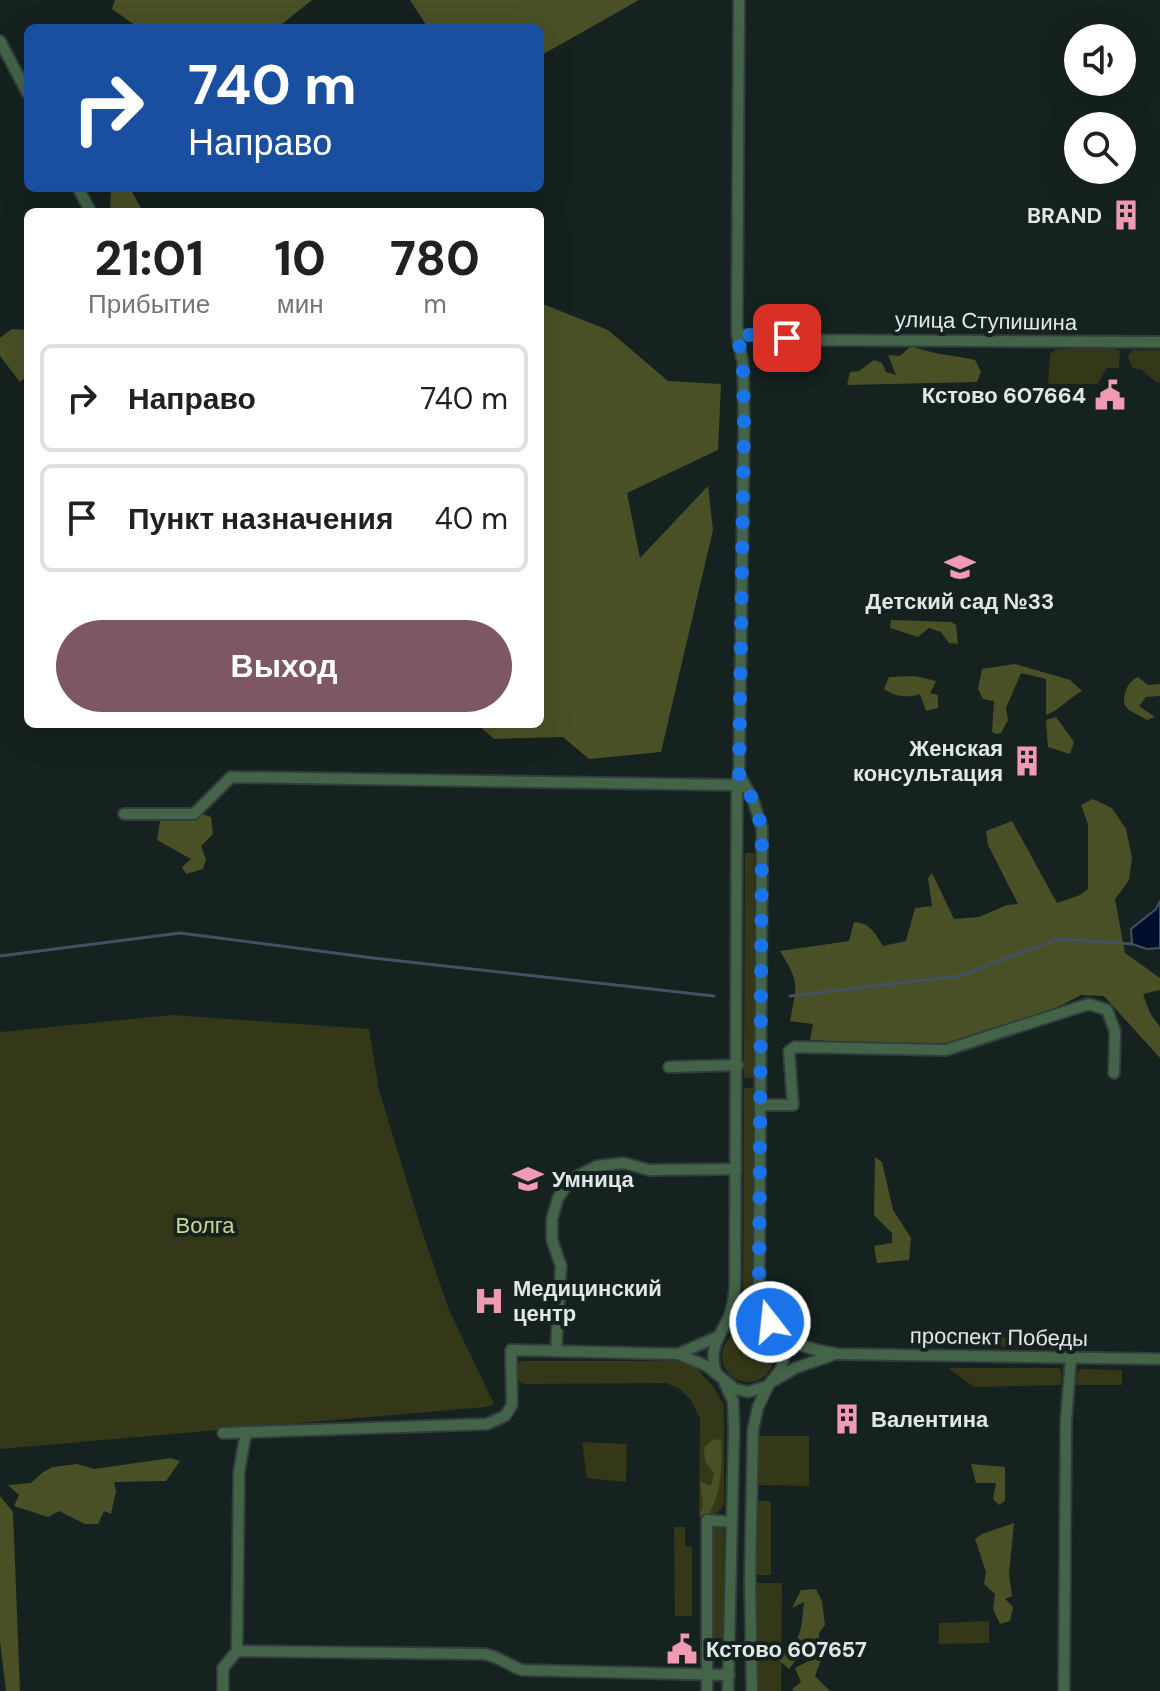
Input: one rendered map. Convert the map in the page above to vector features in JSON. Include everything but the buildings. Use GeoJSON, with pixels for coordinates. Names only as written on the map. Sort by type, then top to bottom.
{"type":"FeatureCollection","features":[{"type":"Feature","properties":{"kind":"street"},"geometry":{"type":"LineString","coordinates":[[728,1691],[733,1401],[712,1361],[735,1287],[737,779],[744,427],[743,363],[737,334],[739,0]]}},
{"type":"Feature","properties":{"kind":"street"},"geometry":{"type":"LineString","coordinates":[[0,41],[24,86]]}},
{"type":"Feature","properties":{"kind":"street","name":"улица Ступишина"},"geometry":{"type":"LineString","coordinates":[[737,334],[812,340],[1160,342]]}},
{"type":"Feature","properties":{"kind":"street"},"geometry":{"type":"LineString","coordinates":[[124,814],[194,814],[231,777],[737,779]]}},
{"type":"Feature","properties":{"kind":"street"},"geometry":{"type":"LineString","coordinates":[[737,779],[753,800],[762,828],[759,1288],[770,1322],[780,1333],[812,1350],[838,1354]]}},
{"type":"Feature","properties":{"kind":"street"},"geometry":{"type":"LineString","coordinates":[[737,831],[750,826],[762,828]]}},
{"type":"Feature","properties":{"kind":"street"},"geometry":{"type":"LineString","coordinates":[[760,1105],[793,1105],[789,1051],[795,1047],[946,1050],[1089,1004],[1107,1010],[1115,1031],[1114,1073]]}},
{"type":"Feature","properties":{"kind":"street"},"geometry":{"type":"LineString","coordinates":[[669,1067],[738,1065]]}},
{"type":"Feature","properties":{"kind":"street"},"geometry":{"type":"LineString","coordinates":[[556,1350],[561,1266],[552,1240],[552,1219],[558,1198],[570,1180],[597,1166],[624,1163],[649,1170],[736,1169]]}},
{"type":"Feature","properties":{"kind":"street"},"geometry":{"type":"LineString","coordinates":[[726,1324],[742,1319],[770,1322]]}},
{"type":"Feature","properties":{"kind":"street"},"geometry":{"type":"LineString","coordinates":[[752,1691],[750,1580],[753,1430],[758,1407],[781,1369],[784,1356],[780,1333]]}},
{"type":"Feature","properties":{"kind":"street"},"geometry":{"type":"LineString","coordinates":[[678,1354],[717,1337]]}},
{"type":"Feature","properties":{"kind":"street"},"geometry":{"type":"LineString","coordinates":[[223,1433],[487,1424],[505,1416],[512,1405],[511,1350],[678,1354],[707,1366],[720,1378],[748,1392],[770,1384],[795,1368],[838,1354]]}},
{"type":"Feature","properties":{"kind":"street","name":"проспект Победы"},"geometry":{"type":"LineString","coordinates":[[838,1354],[1160,1359]]}},
{"type":"Feature","properties":{"kind":"street"},"geometry":{"type":"LineString","coordinates":[[1064,1691],[1066,1421],[1071,1357]]}},
{"type":"Feature","properties":{"kind":"street"},"geometry":{"type":"LineString","coordinates":[[734,1429],[753,1430]]}},
{"type":"Feature","properties":{"kind":"street"},"geometry":{"type":"LineString","coordinates":[[223,1691],[223,1668],[237,1651],[239,1472],[246,1432]]}},
{"type":"Feature","properties":{"kind":"street"},"geometry":{"type":"LineString","coordinates":[[707,1691],[707,1520],[732,1522]]}},
{"type":"Feature","properties":{"kind":"street"},"geometry":{"type":"LineString","coordinates":[[237,1651],[484,1654],[493,1655],[522,1670],[729,1675]]}},
{"type":"Feature","properties":{"kind":"green space"},"geometry":{"type":"Polygon","coordinates":[[[115,0],[312,0],[282,24],[133,24],[112,9],[115,0]]]}},
{"type":"Feature","properties":{"kind":"green space"},"geometry":{"type":"Polygon","coordinates":[[[410,0],[639,0],[544,54],[544,24],[425,24],[410,0]]]}},
{"type":"Feature","properties":{"kind":"green space"},"geometry":{"type":"Polygon","coordinates":[[[111,192],[132,192],[141,208],[110,208],[111,192]]]}},
{"type":"Feature","properties":{"kind":"green space"},"geometry":{"type":"Polygon","coordinates":[[[544,305],[608,330],[668,381],[721,384],[718,450],[627,493],[640,558],[708,486],[713,530],[661,752],[589,759],[563,737],[494,739],[482,728],[544,728],[544,305]]]}},
{"type":"Feature","properties":{"kind":"green space"},"geometry":{"type":"Polygon","coordinates":[[[12,329],[24,330],[24,378],[20,382],[0,356],[0,338],[12,329]]]}},
{"type":"Feature","properties":{"kind":"green space"},"geometry":{"type":"Polygon","coordinates":[[[911,346],[975,360],[981,372],[977,382],[847,385],[850,372],[859,371],[874,360],[882,363],[886,372],[896,375],[888,355],[900,356],[911,346]]]}},
{"type":"Feature","properties":{"kind":"green space"},"geometry":{"type":"Polygon","coordinates":[[[1114,348],[1120,351],[1119,368],[1107,368],[1097,384],[1048,384],[1050,354],[1057,349],[1114,348]]]}},
{"type":"Feature","properties":{"kind":"green space"},"geometry":{"type":"Polygon","coordinates":[[[1132,350],[1160,350],[1160,383],[1141,369],[1132,368],[1128,357],[1132,350]]]}},
{"type":"Feature","properties":{"kind":"green space"},"geometry":{"type":"Polygon","coordinates":[[[891,620],[951,622],[956,625],[958,644],[949,643],[941,632],[929,628],[918,637],[890,628],[891,620]]]}},
{"type":"Feature","properties":{"kind":"green space"},"geometry":{"type":"Polygon","coordinates":[[[1015,664],[1070,680],[1082,691],[1046,715],[1046,679],[1021,673],[1006,708],[1008,720],[1001,733],[996,734],[992,732],[994,701],[983,699],[978,689],[982,669],[1015,664]]]}},
{"type":"Feature","properties":{"kind":"green space"},"geometry":{"type":"Polygon","coordinates":[[[915,676],[936,681],[930,693],[938,695],[938,708],[926,711],[920,694],[901,696],[884,689],[889,677],[915,676]]]}},
{"type":"Feature","properties":{"kind":"green space"},"geometry":{"type":"Polygon","coordinates":[[[1138,677],[1148,685],[1160,684],[1160,696],[1146,697],[1139,706],[1155,717],[1147,720],[1124,704],[1127,688],[1138,677]]]}},
{"type":"Feature","properties":{"kind":"green space"},"geometry":{"type":"Polygon","coordinates":[[[1056,717],[1074,742],[1070,754],[1048,747],[1046,720],[1056,717]]]}},
{"type":"Feature","properties":{"kind":"green space"},"geometry":{"type":"Polygon","coordinates":[[[1093,799],[1112,808],[1126,829],[1132,858],[1129,880],[1115,899],[1125,953],[1160,978],[1160,990],[1143,994],[1150,1013],[1160,1027],[1160,1058],[1104,996],[1081,995],[950,1047],[810,1040],[813,1024],[790,1021],[795,984],[780,951],[849,941],[854,922],[868,927],[883,946],[906,941],[915,908],[932,906],[928,878],[932,873],[954,919],[979,917],[1007,905],[1018,904],[988,845],[986,831],[1012,821],[1057,903],[1080,895],[1088,889],[1088,824],[1081,805],[1093,799]]]}},
{"type":"Feature","properties":{"kind":"green space"},"geometry":{"type":"Polygon","coordinates":[[[182,811],[189,821],[193,811],[211,817],[213,834],[201,846],[206,859],[203,869],[186,874],[182,867],[191,859],[157,840],[160,821],[182,811]]]}},
{"type":"Feature","properties":{"kind":"green space"},"geometry":{"type":"Polygon","coordinates":[[[745,853],[754,853],[754,1078],[744,1078],[745,853]]]}},
{"type":"Feature","properties":{"kind":"green space","name":"Волга"},"geometry":{"type":"Polygon","coordinates":[[[172,1015],[369,1029],[379,1090],[421,1228],[449,1310],[494,1404],[0,1449],[0,1032],[172,1015]]]}},
{"type":"Feature","properties":{"kind":"green space"},"geometry":{"type":"Polygon","coordinates":[[[744,1088],[753,1088],[753,1295],[748,1298],[743,1294],[744,1088]]]}},
{"type":"Feature","properties":{"kind":"green space"},"geometry":{"type":"Polygon","coordinates":[[[875,1157],[882,1162],[893,1210],[911,1238],[909,1260],[877,1263],[874,1246],[892,1243],[892,1233],[874,1215],[875,1157]]]}},
{"type":"Feature","properties":{"kind":"green space"},"geometry":{"type":"Polygon","coordinates":[[[748,1330],[767,1337],[774,1356],[767,1375],[748,1382],[729,1375],[722,1356],[729,1337],[748,1330]]]}},
{"type":"Feature","properties":{"kind":"green space"},"geometry":{"type":"Polygon","coordinates":[[[951,1337],[1065,1337],[1064,1345],[1060,1347],[1036,1347],[986,1346],[951,1337]]]}},
{"type":"Feature","properties":{"kind":"green space"},"geometry":{"type":"Polygon","coordinates":[[[522,1361],[676,1361],[694,1366],[712,1385],[724,1405],[722,1508],[713,1515],[699,1517],[700,1418],[691,1400],[680,1389],[666,1383],[524,1384],[517,1380],[517,1364],[522,1361]]]}},
{"type":"Feature","properties":{"kind":"green space"},"geometry":{"type":"Polygon","coordinates":[[[948,1368],[1059,1368],[1061,1385],[974,1387],[948,1368]]]}},
{"type":"Feature","properties":{"kind":"green space"},"geometry":{"type":"Polygon","coordinates":[[[1080,1369],[1122,1370],[1122,1385],[1071,1385],[1080,1369]]]}},
{"type":"Feature","properties":{"kind":"green space"},"geometry":{"type":"Polygon","coordinates":[[[758,1436],[809,1436],[809,1486],[757,1485],[758,1436]]]}},
{"type":"Feature","properties":{"kind":"green space"},"geometry":{"type":"Polygon","coordinates":[[[713,1439],[721,1441],[721,1470],[718,1490],[707,1517],[700,1515],[703,1505],[700,1482],[711,1486],[714,1473],[705,1461],[704,1448],[713,1439]]]}},
{"type":"Feature","properties":{"kind":"green space"},"geometry":{"type":"Polygon","coordinates":[[[582,1442],[627,1444],[626,1482],[587,1478],[582,1442]]]}},
{"type":"Feature","properties":{"kind":"green space"},"geometry":{"type":"Polygon","coordinates":[[[171,1458],[180,1461],[166,1481],[114,1482],[116,1491],[111,1514],[104,1511],[98,1524],[85,1524],[59,1511],[48,1517],[14,1506],[19,1495],[8,1485],[31,1483],[53,1467],[77,1464],[94,1469],[171,1458]]]}},
{"type":"Feature","properties":{"kind":"green space"},"geometry":{"type":"Polygon","coordinates":[[[971,1464],[1005,1467],[1005,1501],[999,1505],[993,1499],[996,1483],[976,1483],[971,1464]]]}},
{"type":"Feature","properties":{"kind":"green space"},"geometry":{"type":"Polygon","coordinates":[[[0,1496],[13,1512],[20,1691],[6,1691],[0,1641],[0,1496]]]}},
{"type":"Feature","properties":{"kind":"green space"},"geometry":{"type":"Polygon","coordinates":[[[757,1501],[771,1501],[771,1575],[755,1575],[757,1501]]]}},
{"type":"Feature","properties":{"kind":"green space"},"geometry":{"type":"Polygon","coordinates":[[[1014,1523],[1009,1574],[1012,1596],[1005,1599],[1013,1607],[1010,1621],[1000,1624],[993,1609],[995,1594],[984,1584],[986,1572],[975,1539],[1014,1523]]]}},
{"type":"Feature","properties":{"kind":"green space"},"geometry":{"type":"Polygon","coordinates":[[[710,1525],[724,1530],[723,1645],[710,1665],[710,1525]]]}},
{"type":"Feature","properties":{"kind":"green space"},"geometry":{"type":"Polygon","coordinates":[[[674,1527],[685,1527],[685,1547],[692,1547],[692,1616],[675,1616],[674,1527]]]}},
{"type":"Feature","properties":{"kind":"green space"},"geometry":{"type":"Polygon","coordinates":[[[756,1583],[782,1583],[781,1691],[755,1691],[756,1583]]]}},
{"type":"Feature","properties":{"kind":"green space"},"geometry":{"type":"Polygon","coordinates":[[[816,1589],[822,1601],[825,1625],[819,1633],[821,1660],[815,1676],[830,1691],[794,1691],[792,1689],[801,1682],[795,1668],[811,1660],[801,1653],[789,1669],[774,1656],[790,1647],[799,1635],[804,1602],[792,1608],[801,1590],[816,1589]]]}},
{"type":"Feature","properties":{"kind":"green space"},"geometry":{"type":"Polygon","coordinates":[[[989,1621],[989,1643],[939,1644],[939,1623],[989,1621]]]}},
{"type":"Feature","properties":{"kind":"water"},"geometry":{"type":"Polygon","coordinates":[[[1160,901],[1160,948],[1147,949],[1132,944],[1131,929],[1156,909],[1160,901]]]}},
{"type":"Feature","properties":{"kind":"waterway"},"geometry":{"type":"LineString","coordinates":[[0,956],[180,933],[714,996]]}},
{"type":"Feature","properties":{"kind":"waterway"},"geometry":{"type":"LineString","coordinates":[[790,996],[959,976],[1058,939],[1132,944]]}},
{"type":"Feature","properties":{"kind":"place","name":"BRAND"},"geometry":{"type":"Point","coordinates":[1126,215]}},
{"type":"Feature","properties":{"kind":"place","name":"Кстово 607664"},"geometry":{"type":"Point","coordinates":[1110,395]}},
{"type":"Feature","properties":{"kind":"place","name":"Детский сад №33"},"geometry":{"type":"Point","coordinates":[960,567]}},
{"type":"Feature","properties":{"kind":"place","name":"Женская консультация"},"geometry":{"type":"Point","coordinates":[1027,761]}},
{"type":"Feature","properties":{"kind":"place","name":"Умница"},"geometry":{"type":"Point","coordinates":[528,1179]}},
{"type":"Feature","properties":{"kind":"place","name":"Медицинский центр"},"geometry":{"type":"Point","coordinates":[489,1301]}},
{"type":"Feature","properties":{"kind":"place","name":"Валентина"},"geometry":{"type":"Point","coordinates":[847,1419]}},
{"type":"Feature","properties":{"kind":"place","name":"Кстово 607657"},"geometry":{"type":"Point","coordinates":[682,1649]}},
{"type":"Feature","properties":{"kind":"route"},"geometry":{"type":"LineString","coordinates":[[770,1322],[759,1288],[762,828],[753,800],[739,774],[744,427],[743,363],[737,334],[787,338]]}}]}
